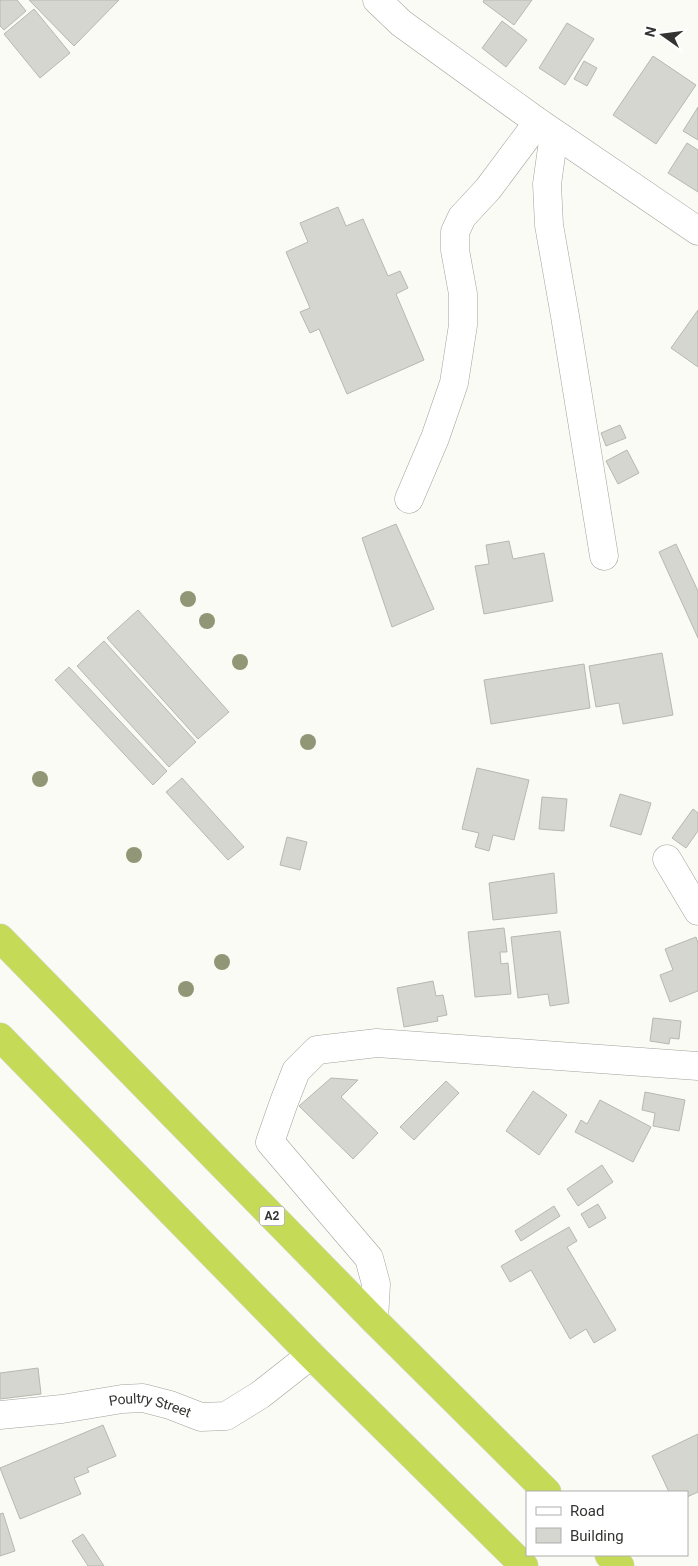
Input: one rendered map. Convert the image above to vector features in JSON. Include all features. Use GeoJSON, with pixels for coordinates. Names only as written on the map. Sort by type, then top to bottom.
{"type":"FeatureCollection","features":[{"type":"Feature","properties":{"kind":"highway","name":"A2"},"geometry":{"type":"LineString","coordinates":[[0,938],[374,1320],[545,1491]]}},
{"type":"Feature","properties":{"kind":"highway"},"geometry":{"type":"LineString","coordinates":[[0,1037],[311,1355],[524,1566]]}},
{"type":"Feature","properties":{"kind":"highway"},"geometry":{"type":"LineString","coordinates":[[610,1556],[620,1566]]}},
{"type":"Feature","properties":{"kind":"street"},"geometry":{"type":"LineString","coordinates":[[377,0],[401,24],[546,128],[698,230]]}},
{"type":"Feature","properties":{"kind":"street"},"geometry":{"type":"LineString","coordinates":[[409,499],[435,438],[454,383],[463,325],[463,294],[455,250],[455,232],[462,217],[546,128]]}},
{"type":"Feature","properties":{"kind":"street"},"geometry":{"type":"LineString","coordinates":[[546,128],[549,225],[604,556]]}},
{"type":"Feature","properties":{"kind":"street"},"geometry":{"type":"LineString","coordinates":[[667,859],[698,911]]}},
{"type":"Feature","properties":{"kind":"street"},"geometry":{"type":"LineString","coordinates":[[374,1320],[376,1284],[369,1258],[270,1142],[296,1071],[317,1050],[377,1043],[698,1066]]}},
{"type":"Feature","properties":{"kind":"street","name":"Poultry Street"},"geometry":{"type":"LineString","coordinates":[[0,1415],[143,1398],[170,1405],[201,1417],[226,1416],[260,1395],[311,1355]]}},
{"type":"Feature","properties":{"kind":"building"},"geometry":{"type":"Polygon","coordinates":[[[0,0],[17,0],[26,11],[4,30],[0,26],[0,0]]]}},
{"type":"Feature","properties":{"kind":"building"},"geometry":{"type":"Polygon","coordinates":[[[29,0],[119,0],[74,46],[29,0]]]}},
{"type":"Feature","properties":{"kind":"building"},"geometry":{"type":"Polygon","coordinates":[[[484,0],[532,0],[514,25],[483,2],[484,0]]]}},
{"type":"Feature","properties":{"kind":"building"},"geometry":{"type":"Polygon","coordinates":[[[34,9],[70,53],[40,78],[4,34],[34,9]]]}},
{"type":"Feature","properties":{"kind":"building"},"geometry":{"type":"Polygon","coordinates":[[[502,21],[527,40],[506,67],[482,48],[502,21]]]}},
{"type":"Feature","properties":{"kind":"building"},"geometry":{"type":"Polygon","coordinates":[[[567,23],[594,39],[565,85],[539,68],[567,23]]]}},
{"type":"Feature","properties":{"kind":"building"},"geometry":{"type":"Polygon","coordinates":[[[653,56],[696,85],[656,144],[613,115],[653,56]]]}},
{"type":"Feature","properties":{"kind":"building"},"geometry":{"type":"Polygon","coordinates":[[[584,61],[597,68],[587,86],[574,79],[584,61]]]}},
{"type":"Feature","properties":{"kind":"building"},"geometry":{"type":"Polygon","coordinates":[[[698,107],[698,140],[683,131],[698,107]]]}},
{"type":"Feature","properties":{"kind":"building"},"geometry":{"type":"Polygon","coordinates":[[[687,143],[698,150],[698,192],[668,173],[687,143]]]}},
{"type":"Feature","properties":{"kind":"building"},"geometry":{"type":"Polygon","coordinates":[[[338,207],[346,226],[363,219],[388,276],[400,271],[408,288],[396,294],[424,360],[347,394],[319,329],[310,333],[300,312],[310,308],[286,252],[308,242],[300,223],[338,207]]]}},
{"type":"Feature","properties":{"kind":"building"},"geometry":{"type":"Polygon","coordinates":[[[698,310],[698,367],[671,348],[698,310]]]}},
{"type":"Feature","properties":{"kind":"building"},"geometry":{"type":"Polygon","coordinates":[[[620,425],[626,438],[606,446],[601,433],[620,425]]]}},
{"type":"Feature","properties":{"kind":"building"},"geometry":{"type":"Polygon","coordinates":[[[627,450],[639,473],[618,484],[606,461],[627,450]]]}},
{"type":"Feature","properties":{"kind":"building"},"geometry":{"type":"Polygon","coordinates":[[[396,524],[434,609],[392,627],[362,538],[396,524]]]}},
{"type":"Feature","properties":{"kind":"building"},"geometry":{"type":"Polygon","coordinates":[[[509,541],[513,559],[544,553],[553,601],[484,614],[475,566],[489,564],[486,545],[509,541]]]}},
{"type":"Feature","properties":{"kind":"building"},"geometry":{"type":"Polygon","coordinates":[[[676,544],[698,591],[698,638],[659,552],[676,544]]]}},
{"type":"Feature","properties":{"kind":"building"},"geometry":{"type":"Polygon","coordinates":[[[138,610],[229,712],[198,739],[107,638],[138,610]]]}},
{"type":"Feature","properties":{"kind":"building"},"geometry":{"type":"Polygon","coordinates":[[[104,641],[196,742],[169,767],[77,666],[104,641]]]}},
{"type":"Feature","properties":{"kind":"building"},"geometry":{"type":"Polygon","coordinates":[[[662,653],[673,715],[623,724],[619,703],[596,707],[589,666],[662,653]]]}},
{"type":"Feature","properties":{"kind":"building"},"geometry":{"type":"Polygon","coordinates":[[[584,664],[590,708],[491,724],[484,680],[584,664]]]}},
{"type":"Feature","properties":{"kind":"building"},"geometry":{"type":"Polygon","coordinates":[[[69,667],[167,771],[153,785],[55,680],[69,667]]]}},
{"type":"Feature","properties":{"kind":"building"},"geometry":{"type":"Polygon","coordinates":[[[477,768],[529,780],[514,840],[493,835],[489,851],[475,847],[479,833],[462,829],[477,768]]]}},
{"type":"Feature","properties":{"kind":"building"},"geometry":{"type":"Polygon","coordinates":[[[182,778],[244,847],[228,860],[166,792],[182,778]]]}},
{"type":"Feature","properties":{"kind":"building"},"geometry":{"type":"Polygon","coordinates":[[[620,794],[651,803],[641,835],[610,826],[620,794]]]}},
{"type":"Feature","properties":{"kind":"building"},"geometry":{"type":"Polygon","coordinates":[[[542,797],[567,799],[564,831],[539,829],[542,797]]]}},
{"type":"Feature","properties":{"kind":"building"},"geometry":{"type":"Polygon","coordinates":[[[693,809],[698,813],[698,831],[686,848],[672,838],[693,809]]]}},
{"type":"Feature","properties":{"kind":"building"},"geometry":{"type":"Polygon","coordinates":[[[287,837],[307,842],[300,870],[280,865],[287,837]]]}},
{"type":"Feature","properties":{"kind":"building"},"geometry":{"type":"Polygon","coordinates":[[[554,873],[557,913],[493,920],[489,883],[554,873]]]}},
{"type":"Feature","properties":{"kind":"building"},"geometry":{"type":"Polygon","coordinates":[[[504,928],[507,952],[500,952],[501,964],[508,963],[511,994],[475,997],[468,932],[504,928]]]}},
{"type":"Feature","properties":{"kind":"building"},"geometry":{"type":"Polygon","coordinates":[[[560,931],[569,1003],[550,1006],[548,994],[518,998],[511,937],[560,931]]]}},
{"type":"Feature","properties":{"kind":"building"},"geometry":{"type":"Polygon","coordinates":[[[696,937],[698,943],[698,991],[670,1002],[660,975],[673,970],[665,949],[696,937]]]}},
{"type":"Feature","properties":{"kind":"building"},"geometry":{"type":"Polygon","coordinates":[[[433,981],[436,996],[443,995],[447,1015],[437,1017],[438,1021],[404,1027],[397,988],[433,981]]]}},
{"type":"Feature","properties":{"kind":"building"},"geometry":{"type":"Polygon","coordinates":[[[653,1018],[681,1021],[679,1039],[670,1038],[669,1044],[650,1041],[653,1018]]]}},
{"type":"Feature","properties":{"kind":"building"},"geometry":{"type":"Polygon","coordinates":[[[331,1078],[358,1080],[341,1097],[378,1133],[353,1159],[299,1106],[331,1078]]]}},
{"type":"Feature","properties":{"kind":"building"},"geometry":{"type":"Polygon","coordinates":[[[446,1081],[459,1093],[414,1140],[400,1127],[446,1081]]]}},
{"type":"Feature","properties":{"kind":"building"},"geometry":{"type":"Polygon","coordinates":[[[533,1091],[567,1115],[539,1155],[506,1131],[533,1091]]]}},
{"type":"Feature","properties":{"kind":"building"},"geometry":{"type":"Polygon","coordinates":[[[645,1092],[685,1100],[679,1131],[653,1126],[655,1113],[642,1110],[645,1092]]]}},
{"type":"Feature","properties":{"kind":"building"},"geometry":{"type":"Polygon","coordinates":[[[600,1100],[651,1127],[633,1162],[575,1132],[581,1120],[587,1124],[600,1100]]]}},
{"type":"Feature","properties":{"kind":"building"},"geometry":{"type":"Polygon","coordinates":[[[602,1165],[613,1182],[578,1206],[567,1189],[602,1165]]]}},
{"type":"Feature","properties":{"kind":"building"},"geometry":{"type":"Polygon","coordinates":[[[598,1204],[606,1218],[589,1228],[581,1214],[598,1204]]]}},
{"type":"Feature","properties":{"kind":"building"},"geometry":{"type":"Polygon","coordinates":[[[554,1206],[560,1216],[521,1241],[515,1231],[554,1206]]]}},
{"type":"Feature","properties":{"kind":"building"},"geometry":{"type":"Polygon","coordinates":[[[569,1227],[577,1241],[567,1247],[616,1330],[594,1343],[586,1329],[570,1339],[531,1270],[510,1282],[501,1266],[569,1227]]]}},
{"type":"Feature","properties":{"kind":"building"},"geometry":{"type":"Polygon","coordinates":[[[38,1368],[41,1394],[0,1399],[0,1373],[38,1368]]]}},
{"type":"Feature","properties":{"kind":"building"},"geometry":{"type":"Polygon","coordinates":[[[103,1425],[116,1456],[87,1468],[89,1472],[74,1478],[81,1494],[20,1519],[0,1468],[103,1425]]]}},
{"type":"Feature","properties":{"kind":"building"},"geometry":{"type":"Polygon","coordinates":[[[698,1434],[698,1492],[688,1497],[688,1491],[669,1491],[652,1456],[698,1434]]]}},
{"type":"Feature","properties":{"kind":"building"},"geometry":{"type":"Polygon","coordinates":[[[3,1513],[15,1551],[0,1556],[0,1514],[3,1513]]]}},
{"type":"Feature","properties":{"kind":"building"},"geometry":{"type":"Polygon","coordinates":[[[83,1534],[104,1566],[88,1566],[72,1541],[83,1534]]]}}]}
